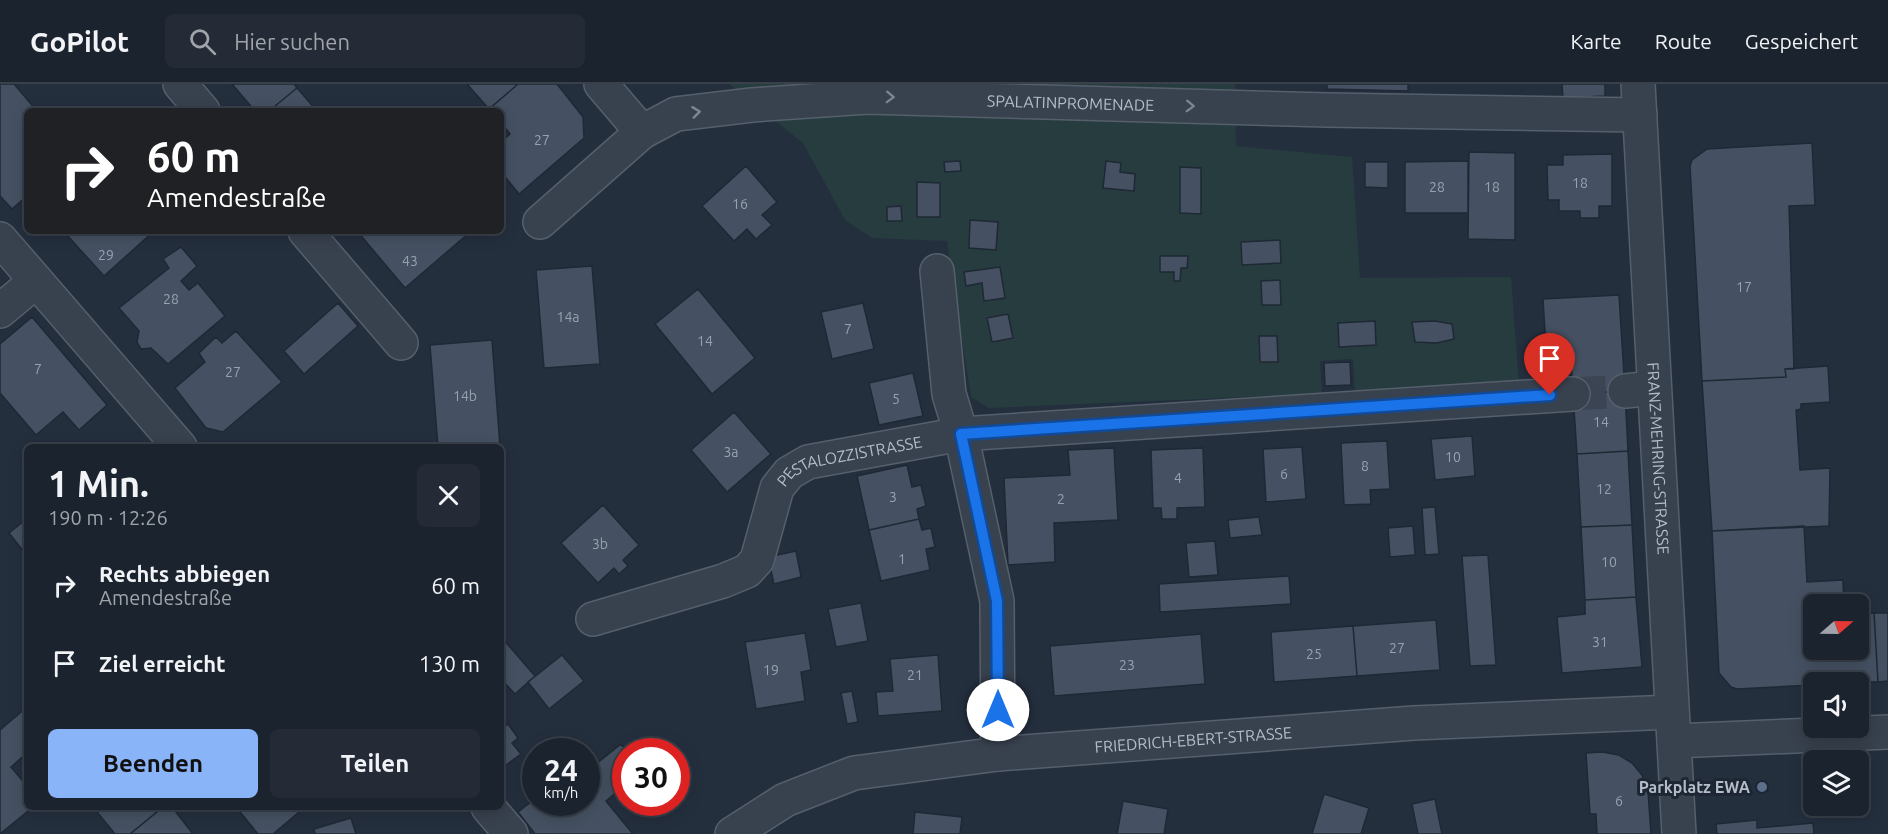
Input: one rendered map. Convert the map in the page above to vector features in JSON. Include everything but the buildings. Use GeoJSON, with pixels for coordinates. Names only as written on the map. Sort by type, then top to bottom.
{"type":"FeatureCollection","features":[{"type":"Feature","properties":{"kind":"street"},"geometry":{"type":"LineString","coordinates":[[180,84],[200,108]]}},
{"type":"Feature","properties":{"kind":"street"},"geometry":{"type":"LineString","coordinates":[[601,84],[642,132]]}},
{"type":"Feature","properties":{"kind":"street","name":"SPALATINPROMENADE"},"geometry":{"type":"LineString","coordinates":[[540,222],[642,132],[676,114],[867,97],[1236,108],[1639,99]]}},
{"type":"Feature","properties":{"kind":"street","name":"FRANZ-MEHRING-STRASSE"},"geometry":{"type":"LineString","coordinates":[[1639,99],[1639,390],[1673,727],[1678,834]]}},
{"type":"Feature","properties":{"kind":"street"},"geometry":{"type":"LineString","coordinates":[[308,234],[401,343]]}},
{"type":"Feature","properties":{"kind":"street"},"geometry":{"type":"LineString","coordinates":[[0,239],[177,444]]}},
{"type":"Feature","properties":{"kind":"street"},"geometry":{"type":"LineString","coordinates":[[937,271],[949,394],[961,434],[997,601],[998,754]]}},
{"type":"Feature","properties":{"kind":"street"},"geometry":{"type":"LineString","coordinates":[[0,311],[36,281]]}},
{"type":"Feature","properties":{"kind":"street","name":"PESTALOZZISTRASSE"},"geometry":{"type":"LineString","coordinates":[[593,619],[723,581],[747,571],[757,560],[777,489],[789,472],[808,462],[961,434],[1573,394]]}},
{"type":"Feature","properties":{"kind":"street","name":"FRIEDRICH-EBERT-STRASSE"},"geometry":{"type":"LineString","coordinates":[[732,834],[785,800],[854,773],[998,754],[1414,723],[1888,732]]}},
{"type":"Feature","properties":{"kind":"street"},"geometry":{"type":"LineString","coordinates":[[491,810],[511,834]]}},
{"type":"Feature","properties":{"kind":"green space"},"geometry":{"type":"Polygon","coordinates":[[[729,84],[1235,84],[1236,146],[1352,157],[1360,278],[1511,277],[1519,386],[1355,393],[1353,359],[1320,361],[1322,394],[989,408],[971,397],[947,241],[872,238],[845,220],[803,143],[729,84]]]}},
{"type":"Feature","properties":{"kind":"tunnel"},"geometry":{"type":"LineString","coordinates":[[1573,394],[1625,391]]}},
{"type":"Feature","properties":{"kind":"place","name":"Parkplatz EWA"},"geometry":{"type":"Point","coordinates":[1762,787]}},
{"type":"Feature","properties":{"kind":"route"},"geometry":{"type":"LineString","coordinates":[[998,710],[997,601],[961,434],[1550,395]]}}]}
